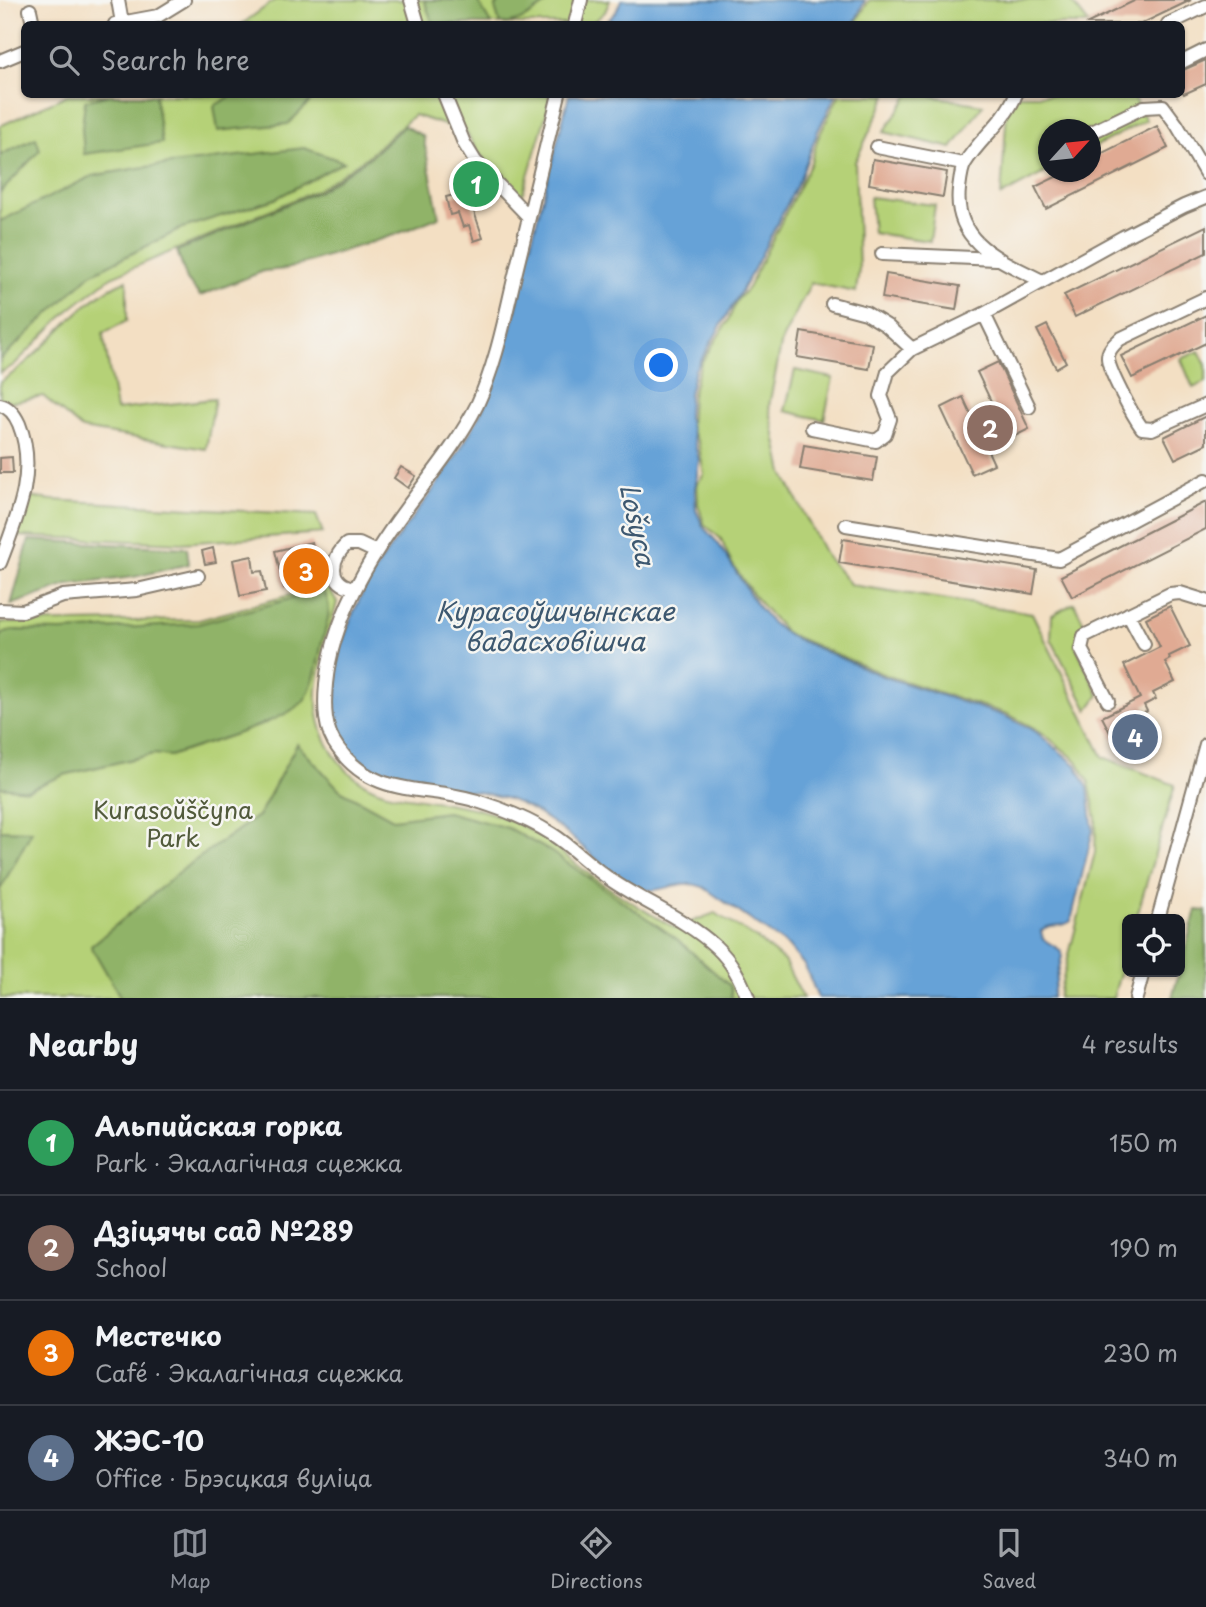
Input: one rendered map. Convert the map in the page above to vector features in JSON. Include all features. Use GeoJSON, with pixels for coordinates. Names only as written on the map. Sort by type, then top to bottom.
{"type":"FeatureCollection","features":[{"type":"Feature","properties":{"kind":"street"},"geometry":{"type":"LineString","coordinates":[[118,0],[119,21]]}},
{"type":"Feature","properties":{"kind":"street"},"geometry":{"type":"LineString","coordinates":[[411,0],[417,21]]}},
{"type":"Feature","properties":{"kind":"street"},"geometry":{"type":"LineString","coordinates":[[576,21],[581,0]]}},
{"type":"Feature","properties":{"kind":"street"},"geometry":{"type":"LineString","coordinates":[[134,21],[158,16],[176,2]]}},
{"type":"Feature","properties":{"kind":"street"},"geometry":{"type":"LineString","coordinates":[[1174,21],[1206,6]]}},
{"type":"Feature","properties":{"kind":"street"},"geometry":{"type":"LineString","coordinates":[[30,9],[32,21]]}},
{"type":"Feature","properties":{"kind":"street"},"geometry":{"type":"LineString","coordinates":[[1185,60],[1206,50]]}},
{"type":"Feature","properties":{"kind":"street"},"geometry":{"type":"LineString","coordinates":[[0,61],[21,52]]}},
{"type":"Feature","properties":{"kind":"street"},"geometry":{"type":"LineString","coordinates":[[446,98],[464,143],[475,161],[529,217]]}},
{"type":"Feature","properties":{"kind":"street"},"geometry":{"type":"LineString","coordinates":[[558,98],[499,345],[477,405],[446,455],[376,552],[355,588],[327,674],[325,712],[331,740],[344,758],[373,780],[390,786],[477,800],[513,813],[554,835],[610,880],[703,936],[729,961],[748,998]]}},
{"type":"Feature","properties":{"kind":"street"},"geometry":{"type":"LineString","coordinates":[[1014,98],[1000,122],[982,138],[963,164],[959,192],[962,216],[975,241],[996,259],[1042,281]]}},
{"type":"Feature","properties":{"kind":"street"},"geometry":{"type":"LineString","coordinates":[[1101,128],[1144,107],[1163,106],[1206,174]]}},
{"type":"Feature","properties":{"kind":"street"},"geometry":{"type":"LineString","coordinates":[[877,147],[963,164]]}},
{"type":"Feature","properties":{"kind":"street"},"geometry":{"type":"LineString","coordinates":[[812,428],[876,440],[886,434],[890,419],[880,396],[888,372],[912,349],[984,314],[1123,237],[1206,197]]}},
{"type":"Feature","properties":{"kind":"street"},"geometry":{"type":"LineString","coordinates":[[882,254],[996,259]]}},
{"type":"Feature","properties":{"kind":"street"},"geometry":{"type":"LineString","coordinates":[[1206,298],[1119,339],[1110,350],[1107,360],[1132,415],[1142,428],[1152,429],[1206,405]]}},
{"type":"Feature","properties":{"kind":"street"},"geometry":{"type":"LineString","coordinates":[[832,304],[866,313],[887,326],[912,349]]}},
{"type":"Feature","properties":{"kind":"street"},"geometry":{"type":"LineString","coordinates":[[984,314],[1029,407]]}},
{"type":"Feature","properties":{"kind":"street"},"geometry":{"type":"LineString","coordinates":[[0,405],[6,406],[15,416],[23,435],[27,456],[20,509],[0,563]]}},
{"type":"Feature","properties":{"kind":"street"},"geometry":{"type":"LineString","coordinates":[[846,525],[1059,559],[1206,480]]}},
{"type":"Feature","properties":{"kind":"street"},"geometry":{"type":"LineString","coordinates":[[355,588],[339,583],[334,569],[337,553],[347,544],[359,544],[376,552]]}},
{"type":"Feature","properties":{"kind":"street"},"geometry":{"type":"LineString","coordinates":[[0,610],[23,611],[63,596],[137,590],[198,576]]}},
{"type":"Feature","properties":{"kind":"street"},"geometry":{"type":"LineString","coordinates":[[1108,701],[1081,649],[1084,636],[1170,594],[1180,593],[1206,601]]}},
{"type":"Feature","properties":{"kind":"street"},"geometry":{"type":"LineString","coordinates":[[1128,614],[1144,644]]}},
{"type":"Feature","properties":{"kind":"street"},"geometry":{"type":"LineString","coordinates":[[1158,914],[1206,744]]}},
{"type":"Feature","properties":{"kind":"street"},"geometry":{"type":"LineString","coordinates":[[1136,998],[1142,977]]}},
{"type":"Feature","properties":{"kind":"green space"},"geometry":{"type":"Polygon","coordinates":[[[275,0],[610,0],[605,12],[594,21],[246,21],[275,0]]]}},
{"type":"Feature","properties":{"kind":"green space"},"geometry":{"type":"Polygon","coordinates":[[[424,0],[477,0],[489,21],[432,21],[424,0]]]}},
{"type":"Feature","properties":{"kind":"green space"},"geometry":{"type":"Polygon","coordinates":[[[501,0],[551,0],[517,21],[499,21],[495,8],[501,0]]]}},
{"type":"Feature","properties":{"kind":"green space"},"geometry":{"type":"Polygon","coordinates":[[[869,0],[1070,0],[1087,21],[857,21],[869,0]]]}},
{"type":"Feature","properties":{"kind":"green space"},"geometry":{"type":"Polygon","coordinates":[[[61,98],[551,98],[522,196],[479,154],[466,132],[414,115],[367,157],[317,190],[111,277],[69,310],[14,365],[0,373],[0,126],[61,98]]]}},
{"type":"Feature","properties":{"kind":"green space"},"geometry":{"type":"Polygon","coordinates":[[[96,98],[155,98],[162,143],[84,154],[82,128],[85,101],[96,98]]]}},
{"type":"Feature","properties":{"kind":"green space"},"geometry":{"type":"Polygon","coordinates":[[[228,98],[314,98],[288,124],[218,131],[214,106],[228,98]]]}},
{"type":"Feature","properties":{"kind":"green space"},"geometry":{"type":"Polygon","coordinates":[[[838,98],[886,98],[855,162],[859,269],[856,292],[811,283],[782,340],[769,406],[783,473],[826,556],[851,585],[1032,613],[1103,757],[1175,785],[1137,914],[1122,914],[1122,966],[1113,998],[1058,998],[1095,852],[1096,819],[1089,782],[1077,761],[1040,731],[1007,714],[885,675],[786,633],[754,596],[731,562],[721,539],[704,524],[698,504],[697,484],[704,474],[698,442],[690,428],[692,395],[701,363],[728,321],[737,300],[748,288],[810,165],[818,138],[838,98]]]}},
{"type":"Feature","properties":{"kind":"green space"},"geometry":{"type":"Polygon","coordinates":[[[907,98],[943,98],[983,105],[952,148],[884,132],[907,98]]]}},
{"type":"Feature","properties":{"kind":"green space"},"geometry":{"type":"Polygon","coordinates":[[[1008,98],[1134,98],[1146,120],[1101,144],[1101,119],[1038,119],[1038,176],[1001,196],[1008,98]]]}},
{"type":"Feature","properties":{"kind":"green space"},"geometry":{"type":"Polygon","coordinates":[[[404,126],[423,136],[439,217],[397,234],[286,269],[264,271],[200,296],[187,280],[177,251],[319,191],[370,157],[404,126]]]}},
{"type":"Feature","properties":{"kind":"green space"},"geometry":{"type":"Polygon","coordinates":[[[36,138],[40,150],[0,193],[0,155],[36,138]]]}},
{"type":"Feature","properties":{"kind":"green space"},"geometry":{"type":"Polygon","coordinates":[[[304,148],[344,162],[275,199],[183,228],[91,274],[0,360],[0,221],[92,176],[304,148]]]}},
{"type":"Feature","properties":{"kind":"green space"},"geometry":{"type":"Polygon","coordinates":[[[870,197],[935,205],[930,241],[873,233],[870,197]]]}},
{"type":"Feature","properties":{"kind":"green space"},"geometry":{"type":"Polygon","coordinates":[[[127,280],[127,321],[103,333],[116,410],[215,399],[206,449],[82,429],[43,396],[12,402],[0,398],[0,382],[32,357],[92,301],[127,280]]]}},
{"type":"Feature","properties":{"kind":"green space"},"geometry":{"type":"Polygon","coordinates":[[[1199,351],[1206,365],[1206,382],[1193,388],[1181,359],[1199,351]]]}},
{"type":"Feature","properties":{"kind":"green space"},"geometry":{"type":"Polygon","coordinates":[[[795,370],[833,378],[824,420],[785,411],[795,370]]]}},
{"type":"Feature","properties":{"kind":"green space"},"geometry":{"type":"Polygon","coordinates":[[[28,497],[316,515],[323,533],[181,543],[16,536],[28,497]]]}},
{"type":"Feature","properties":{"kind":"green space"},"geometry":{"type":"Polygon","coordinates":[[[29,540],[187,548],[189,564],[134,577],[68,585],[11,605],[29,540]]]}},
{"type":"Feature","properties":{"kind":"green space","name":"Kurasoŭščyna Park"},"geometry":{"type":"Polygon","coordinates":[[[327,585],[337,602],[320,669],[317,709],[327,743],[348,771],[377,790],[482,810],[521,825],[589,874],[675,928],[715,913],[756,938],[784,961],[803,998],[0,998],[0,623],[199,620],[327,585]]]}},
{"type":"Feature","properties":{"kind":"green space"},"geometry":{"type":"Polygon","coordinates":[[[323,590],[329,609],[327,622],[311,686],[305,699],[297,707],[264,724],[170,756],[154,754],[64,775],[28,790],[0,787],[0,637],[4,633],[15,630],[61,631],[198,624],[323,590]]]}},
{"type":"Feature","properties":{"kind":"green space"},"geometry":{"type":"Polygon","coordinates":[[[1074,603],[1084,623],[1075,644],[1099,695],[1088,710],[1051,639],[1052,615],[1074,603]]]}},
{"type":"Feature","properties":{"kind":"green space"},"geometry":{"type":"Polygon","coordinates":[[[297,744],[340,790],[393,819],[447,812],[508,828],[550,851],[677,939],[730,986],[732,998],[121,998],[91,946],[183,869],[259,815],[297,744]]]}},
{"type":"Feature","properties":{"kind":"green space"},"geometry":{"type":"Polygon","coordinates":[[[0,830],[32,831],[0,890],[0,830]]]}},
{"type":"Feature","properties":{"kind":"green space"},"geometry":{"type":"Polygon","coordinates":[[[1196,910],[1206,911],[1206,998],[1172,998],[1178,977],[1185,977],[1185,950],[1196,910]]]}},
{"type":"Feature","properties":{"kind":"water"},"geometry":{"type":"Polygon","coordinates":[[[621,0],[865,0],[855,21],[607,21],[616,12],[621,0]]]}},
{"type":"Feature","properties":{"kind":"water","name":"Курасоўшчынскае вадасховішча"},"geometry":{"type":"Polygon","coordinates":[[[568,98],[834,98],[818,131],[800,179],[754,269],[695,370],[689,394],[688,417],[699,460],[695,490],[696,510],[704,528],[718,543],[756,604],[772,623],[789,636],[882,676],[1005,716],[1035,731],[1076,765],[1088,788],[1093,830],[1071,921],[1041,931],[1043,939],[1060,950],[1062,956],[1052,998],[818,998],[805,966],[788,946],[703,887],[686,884],[655,890],[639,888],[624,881],[568,834],[521,804],[492,795],[410,783],[391,777],[357,758],[343,741],[335,721],[333,700],[334,677],[346,632],[372,576],[453,461],[488,397],[504,355],[568,98]]]}},
{"type":"Feature","properties":{"kind":"building"},"geometry":{"type":"Polygon","coordinates":[[[1136,0],[1191,0],[1147,21],[1092,21],[1136,0]]]}},
{"type":"Feature","properties":{"kind":"building"},"geometry":{"type":"Polygon","coordinates":[[[1206,60],[1206,84],[1185,94],[1185,69],[1206,60]]]}},
{"type":"Feature","properties":{"kind":"building"},"geometry":{"type":"Polygon","coordinates":[[[1157,126],[1168,148],[1101,182],[1101,154],[1157,126]]]}},
{"type":"Feature","properties":{"kind":"building"},"geometry":{"type":"Polygon","coordinates":[[[873,159],[947,172],[943,197],[869,184],[873,159]]]}},
{"type":"Feature","properties":{"kind":"building"},"geometry":{"type":"Polygon","coordinates":[[[1045,182],[1100,182],[1046,209],[1035,187],[1045,182]]]}},
{"type":"Feature","properties":{"kind":"building"},"geometry":{"type":"Polygon","coordinates":[[[462,193],[464,201],[470,200],[483,238],[474,241],[469,225],[463,227],[458,213],[450,215],[446,197],[462,193]]]}},
{"type":"Feature","properties":{"kind":"building"},"geometry":{"type":"Polygon","coordinates":[[[1206,226],[1206,253],[1075,317],[1064,295],[1206,226]]]}},
{"type":"Feature","properties":{"kind":"building"},"geometry":{"type":"Polygon","coordinates":[[[886,274],[960,286],[956,310],[882,298],[886,274]]]}},
{"type":"Feature","properties":{"kind":"building"},"geometry":{"type":"Polygon","coordinates":[[[1206,315],[1206,343],[1132,378],[1121,356],[1206,315]]]}},
{"type":"Feature","properties":{"kind":"building"},"geometry":{"type":"Polygon","coordinates":[[[1047,325],[1066,362],[1056,368],[1037,330],[1047,325]]]}},
{"type":"Feature","properties":{"kind":"building"},"geometry":{"type":"Polygon","coordinates":[[[801,332],[873,344],[869,369],[797,357],[801,332]]]}},
{"type":"Feature","properties":{"kind":"building"},"geometry":{"type":"Polygon","coordinates":[[[998,362],[1029,429],[1009,439],[977,372],[998,362]]]}},
{"type":"Feature","properties":{"kind":"building"},"geometry":{"type":"Polygon","coordinates":[[[963,397],[994,464],[972,474],[941,408],[963,397]]]}},
{"type":"Feature","properties":{"kind":"building"},"geometry":{"type":"Polygon","coordinates":[[[1206,416],[1206,444],[1175,459],[1164,437],[1206,416]]]}},
{"type":"Feature","properties":{"kind":"building"},"geometry":{"type":"Polygon","coordinates":[[[804,445],[877,457],[873,481],[800,469],[804,445]]]}},
{"type":"Feature","properties":{"kind":"building"},"geometry":{"type":"Polygon","coordinates":[[[12,457],[13,473],[0,473],[0,458],[12,457]]]}},
{"type":"Feature","properties":{"kind":"building"},"geometry":{"type":"Polygon","coordinates":[[[401,467],[416,476],[408,488],[394,478],[401,467]]]}},
{"type":"Feature","properties":{"kind":"building"},"geometry":{"type":"Polygon","coordinates":[[[1206,502],[1206,529],[1072,597],[1061,576],[1206,502]]]}},
{"type":"Feature","properties":{"kind":"building"},"geometry":{"type":"Polygon","coordinates":[[[843,539],[1037,570],[1033,594],[839,563],[843,539]]]}},
{"type":"Feature","properties":{"kind":"building"},"geometry":{"type":"Polygon","coordinates":[[[312,542],[321,579],[284,588],[275,551],[312,542]]]}},
{"type":"Feature","properties":{"kind":"building"},"geometry":{"type":"Polygon","coordinates":[[[213,548],[216,562],[205,564],[202,551],[213,548]]]}},
{"type":"Feature","properties":{"kind":"building"},"geometry":{"type":"Polygon","coordinates":[[[252,556],[254,572],[262,571],[266,591],[240,596],[233,560],[252,556]]]}},
{"type":"Feature","properties":{"kind":"building"},"geometry":{"type":"Polygon","coordinates":[[[1170,606],[1190,646],[1169,656],[1170,659],[1165,662],[1175,682],[1153,693],[1156,699],[1144,705],[1147,711],[1142,714],[1152,734],[1131,744],[1133,748],[1121,754],[1102,717],[1140,698],[1124,665],[1160,647],[1146,618],[1170,606]]]}},
{"type":"Feature","properties":{"kind":"place","name":"Альпийская горка"},"geometry":{"type":"Point","coordinates":[476,184]}},
{"type":"Feature","properties":{"kind":"place","name":"Дзіцячы сад №289"},"geometry":{"type":"Point","coordinates":[990,428]}},
{"type":"Feature","properties":{"kind":"place","name":"Местечко"},"geometry":{"type":"Point","coordinates":[306,571]}},
{"type":"Feature","properties":{"kind":"place","name":"ЖЭС-10"},"geometry":{"type":"Point","coordinates":[1135,737]}},
{"type":"Feature","properties":{"kind":"water label","name":"Lošyca"},"geometry":{"type":"Point","coordinates":[637,525]}}]}
